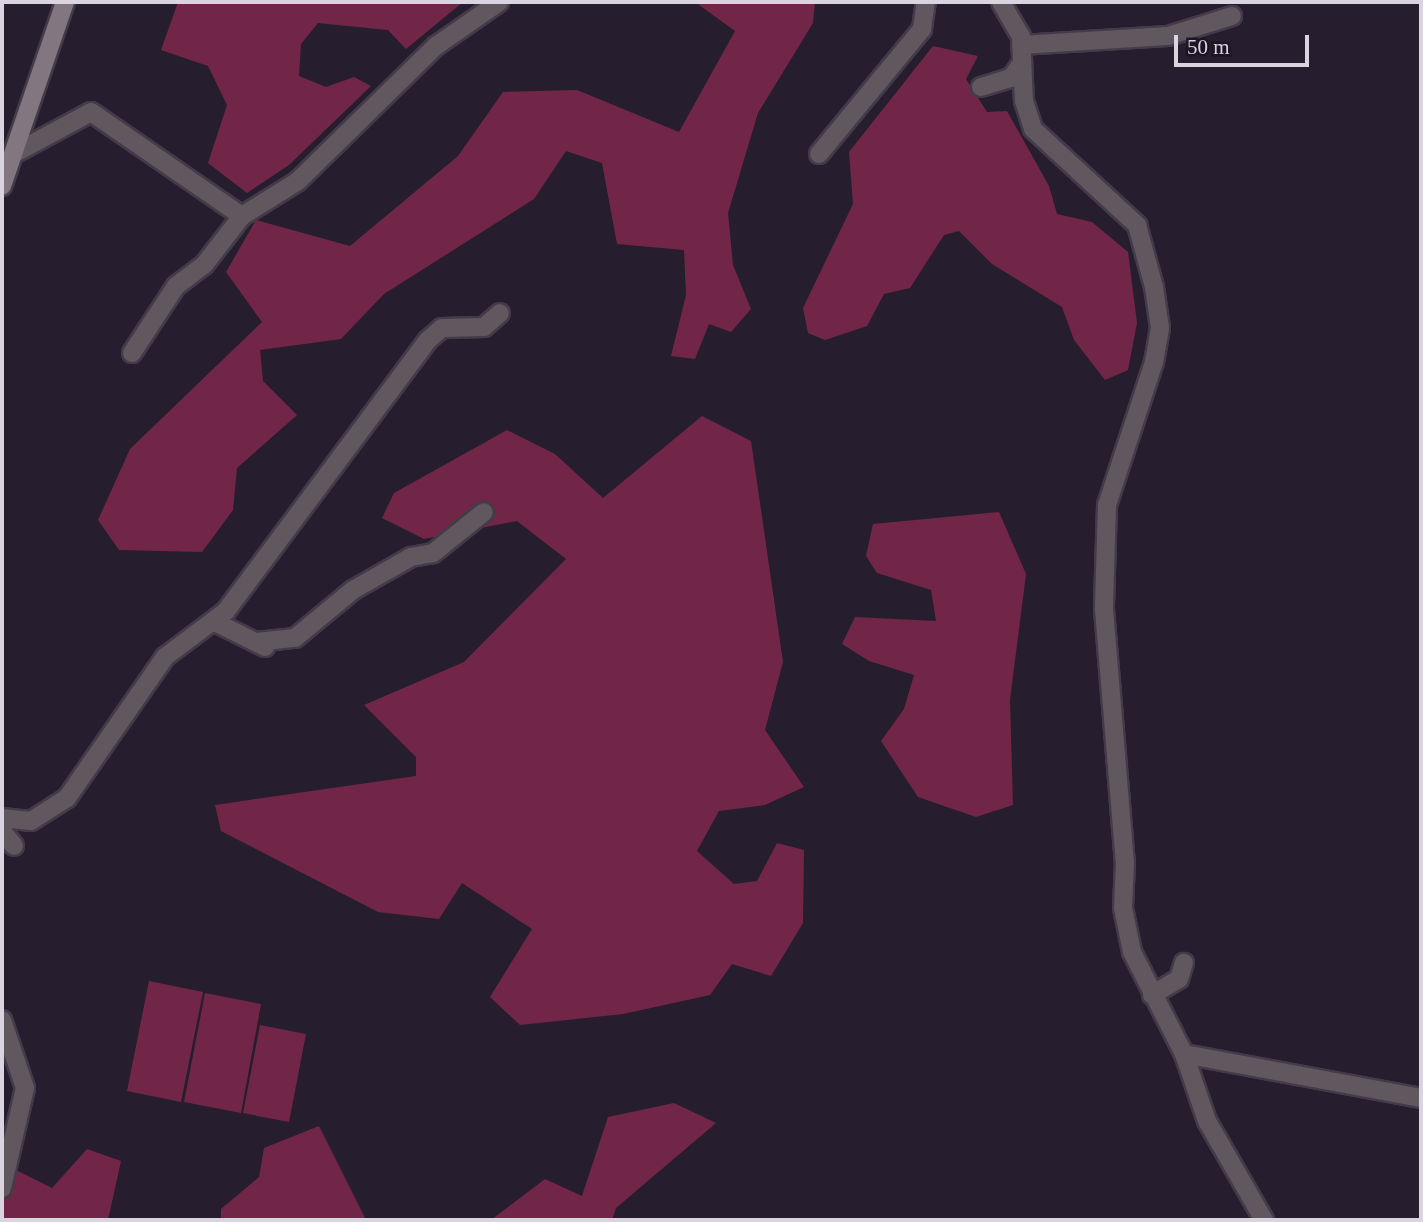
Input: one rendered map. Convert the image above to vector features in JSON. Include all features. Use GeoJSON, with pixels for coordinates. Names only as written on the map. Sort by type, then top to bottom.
{"type":"FeatureCollection","features":[{"type":"Feature","properties":{"kind":"street"},"geometry":{"type":"LineString","coordinates":[[2,186],[65,2]]}},
{"type":"Feature","properties":{"kind":"street"},"geometry":{"type":"LineString","coordinates":[[132,353],[176,286],[204,265],[242,216],[298,181],[436,46],[499,2]]}},
{"type":"Feature","properties":{"kind":"street"},"geometry":{"type":"LineString","coordinates":[[819,154],[922,29],[926,2]]}},
{"type":"Feature","properties":{"kind":"street"},"geometry":{"type":"LineString","coordinates":[[1001,2],[1021,45],[1021,64],[1033,129],[1138,225],[1159,318],[1154,362],[1107,505],[1104,544],[1123,908],[1132,952],[1184,1054],[1207,1121],[1264,1220]]}},
{"type":"Feature","properties":{"kind":"street"},"geometry":{"type":"LineString","coordinates":[[1021,45],[1168,36],[1231,16]]}},
{"type":"Feature","properties":{"kind":"street"},"geometry":{"type":"LineString","coordinates":[[981,87],[1011,78],[1021,64]]}},
{"type":"Feature","properties":{"kind":"street"},"geometry":{"type":"LineString","coordinates":[[15,153],[91,112],[242,216]]}},
{"type":"Feature","properties":{"kind":"street"},"geometry":{"type":"LineString","coordinates":[[2,818],[31,821],[67,798],[165,657],[215,622],[318,497],[428,340],[442,328],[484,327],[500,313]]}},
{"type":"Feature","properties":{"kind":"street"},"geometry":{"type":"LineString","coordinates":[[256,642],[295,638],[353,590],[411,557],[433,553],[484,512]]}},
{"type":"Feature","properties":{"kind":"street"},"geometry":{"type":"LineString","coordinates":[[215,622],[279,655]]}},
{"type":"Feature","properties":{"kind":"street"},"geometry":{"type":"LineString","coordinates":[[2,831],[14,846]]}},
{"type":"Feature","properties":{"kind":"street"},"geometry":{"type":"LineString","coordinates":[[1152,995],[1179,979],[1184,964]]}},
{"type":"Feature","properties":{"kind":"street"},"geometry":{"type":"LineString","coordinates":[[2,1021],[25,1088],[2,1188]]}},
{"type":"Feature","properties":{"kind":"street"},"geometry":{"type":"LineString","coordinates":[[1184,1054],[1421,1098]]}},
{"type":"Feature","properties":{"kind":"shaded area"},"geometry":{"type":"Polygon","coordinates":[[[178,2],[463,2],[406,49],[388,30],[318,23],[301,44],[299,76],[326,87],[354,77],[371,86],[289,165],[247,193],[208,163],[227,105],[208,66],[161,50],[178,2]]]}},
{"type":"Feature","properties":{"kind":"shaded area"},"geometry":{"type":"Polygon","coordinates":[[[695,2],[815,2],[813,23],[758,113],[728,213],[733,265],[751,309],[731,332],[709,324],[695,359],[671,356],[686,295],[684,250],[617,244],[602,163],[566,151],[534,199],[384,294],[341,339],[260,350],[263,381],[297,415],[237,468],[233,510],[202,552],[119,550],[98,520],[130,449],[262,322],[226,272],[256,220],[350,246],[458,156],[503,92],[577,90],[679,132],[735,31],[695,2]]]}},
{"type":"Feature","properties":{"kind":"shaded area"},"geometry":{"type":"Polygon","coordinates":[[[933,46],[978,56],[966,79],[987,112],[1007,111],[1049,186],[1057,214],[1092,222],[1128,252],[1137,323],[1128,370],[1105,380],[1074,340],[1062,307],[992,264],[959,231],[944,235],[910,288],[884,294],[867,326],[825,340],[808,333],[803,308],[853,204],[849,152],[933,46]]]}},
{"type":"Feature","properties":{"kind":"shaded area"},"geometry":{"type":"Polygon","coordinates":[[[702,416],[751,441],[783,662],[765,730],[804,787],[765,805],[719,811],[697,851],[734,884],[757,881],[777,843],[804,850],[803,923],[771,976],[732,964],[710,995],[623,1014],[520,1025],[490,997],[532,929],[462,883],[439,919],[378,912],[221,831],[215,805],[416,776],[416,757],[364,705],[464,662],[566,559],[517,521],[424,539],[382,518],[394,493],[507,430],[555,454],[603,498],[702,416]]]}},
{"type":"Feature","properties":{"kind":"shaded area"},"geometry":{"type":"Polygon","coordinates":[[[999,512],[1026,574],[1010,700],[1013,805],[976,817],[918,797],[881,741],[904,709],[914,675],[869,661],[842,644],[855,617],[936,621],[931,590],[877,573],[866,556],[873,524],[999,512]]]}},
{"type":"Feature","properties":{"kind":"shaded area"},"geometry":{"type":"Polygon","coordinates":[[[149,981],[203,992],[181,1102],[127,1091],[149,981]]]}},
{"type":"Feature","properties":{"kind":"shaded area"},"geometry":{"type":"Polygon","coordinates":[[[205,993],[261,1004],[241,1113],[184,1102],[205,993]]]}},
{"type":"Feature","properties":{"kind":"shaded area"},"geometry":{"type":"Polygon","coordinates":[[[260,1025],[306,1034],[289,1122],[243,1113],[260,1025]]]}},
{"type":"Feature","properties":{"kind":"shaded area"},"geometry":{"type":"Polygon","coordinates":[[[674,1103],[716,1123],[616,1208],[612,1220],[491,1220],[545,1179],[582,1196],[608,1117],[674,1103]]]}},
{"type":"Feature","properties":{"kind":"shaded area"},"geometry":{"type":"Polygon","coordinates":[[[319,1126],[366,1220],[221,1220],[221,1209],[259,1177],[264,1148],[319,1126]]]}},
{"type":"Feature","properties":{"kind":"shaded area"},"geometry":{"type":"Polygon","coordinates":[[[87,1149],[121,1161],[108,1220],[2,1220],[8,1166],[52,1188],[87,1149]]]}}]}
